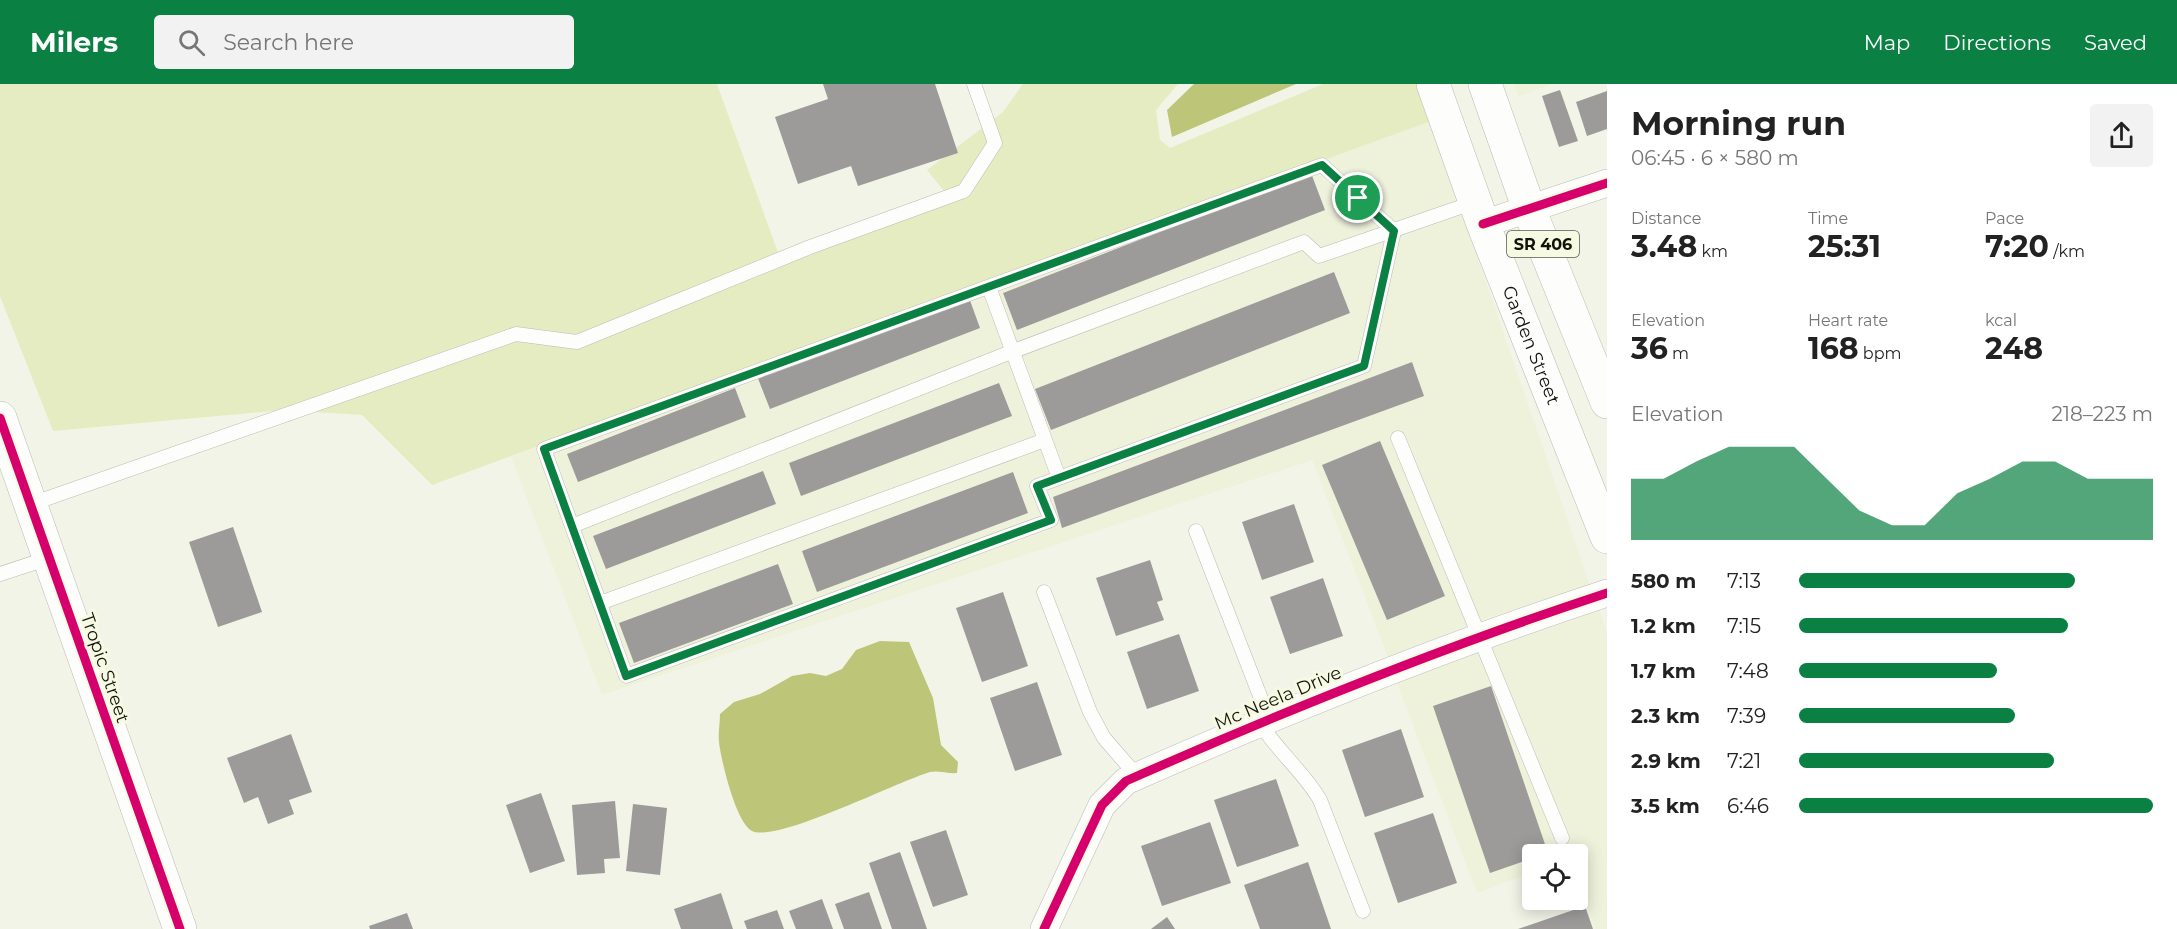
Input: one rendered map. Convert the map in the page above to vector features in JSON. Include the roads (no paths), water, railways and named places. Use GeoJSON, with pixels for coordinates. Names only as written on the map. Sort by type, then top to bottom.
{"type":"FeatureCollection","features":[{"type":"Feature","properties":{"kind":"main road","name":"Garden Street"},"geometry":{"type":"LineString","coordinates":[[1433,84],[1479,213],[1607,537]]}},
{"type":"Feature","properties":{"kind":"main road","name":"SR 406"},"geometry":{"type":"LineString","coordinates":[[1485,84],[1529,209],[1607,402]]}},
{"type":"Feature","properties":{"kind":"main road","name":"Tropic Street"},"geometry":{"type":"LineString","coordinates":[[0,418],[180,929]]}},
{"type":"Feature","properties":{"kind":"street"},"geometry":{"type":"LineString","coordinates":[[1479,213],[1529,209],[1607,183]]}},
{"type":"Feature","properties":{"kind":"street","name":"Mc Neela Drive"},"geometry":{"type":"LineString","coordinates":[[1044,929],[1102,805],[1126,781],[1265,721],[1479,636],[1607,593]]}},
{"type":"Feature","properties":{"kind":"lane"},"geometry":{"type":"LineString","coordinates":[[30,504],[516,334],[577,342],[810,248],[964,191],[995,143],[974,84]]}},
{"type":"Feature","properties":{"kind":"lane"},"geometry":{"type":"LineString","coordinates":[[1322,165],[1394,231],[1364,366],[1037,486],[1051,520],[626,676],[544,449],[1322,165]]}},
{"type":"Feature","properties":{"kind":"lane"},"geometry":{"type":"LineString","coordinates":[[572,526],[1011,352],[1304,242],[1319,256],[1394,231],[1479,213]]}},
{"type":"Feature","properties":{"kind":"lane"},"geometry":{"type":"LineString","coordinates":[[989,286],[1011,352],[1059,478]]}},
{"type":"Feature","properties":{"kind":"lane"},"geometry":{"type":"LineString","coordinates":[[1398,438],[1562,838]]}},
{"type":"Feature","properties":{"kind":"lane"},"geometry":{"type":"LineString","coordinates":[[600,603],[1045,440]]}},
{"type":"Feature","properties":{"kind":"lane"},"geometry":{"type":"LineString","coordinates":[[1196,531],[1274,745],[1312,786],[1320,800],[1363,911]]}},
{"type":"Feature","properties":{"kind":"lane"},"geometry":{"type":"LineString","coordinates":[[0,574],[49,558]]}},
{"type":"Feature","properties":{"kind":"lane"},"geometry":{"type":"LineString","coordinates":[[1044,592],[1090,712],[1104,738],[1137,776]]}}]}
